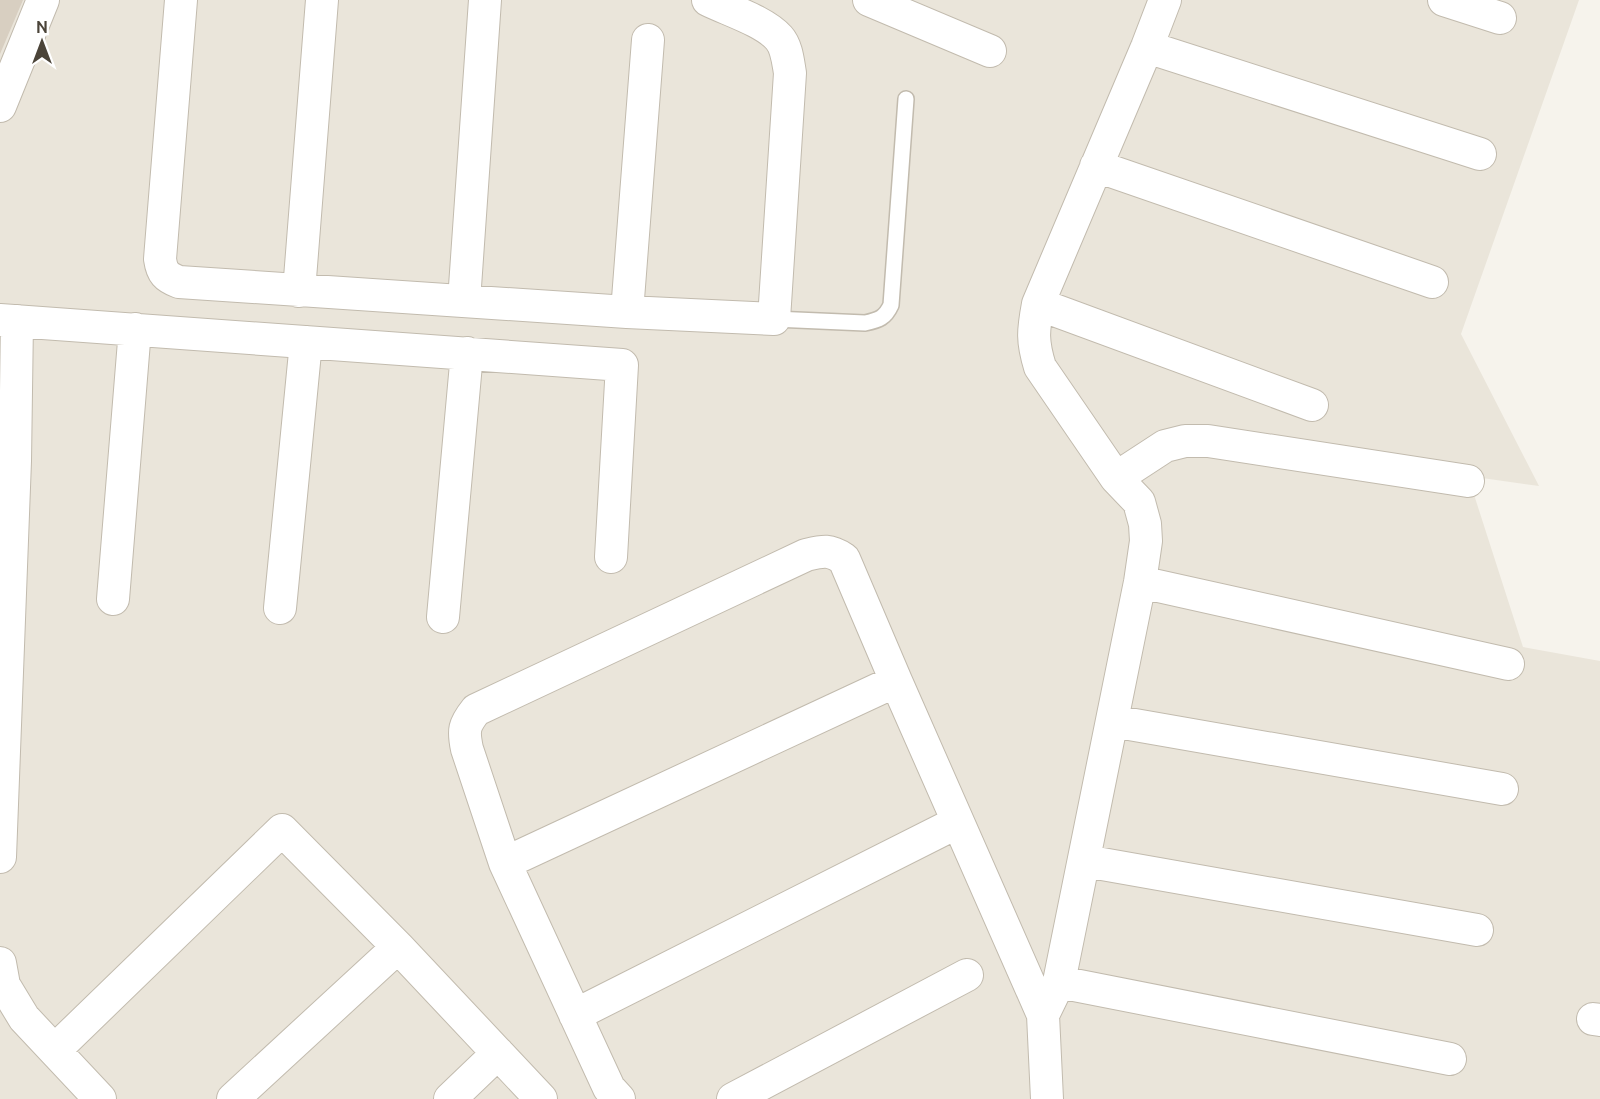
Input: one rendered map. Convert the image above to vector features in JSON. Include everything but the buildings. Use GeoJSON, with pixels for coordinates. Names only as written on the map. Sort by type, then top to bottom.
{"type":"FeatureCollection","features":[{"type":"Feature","properties":{"kind":"street"},"geometry":{"type":"LineString","coordinates":[[0,106],[43,0]]}},
{"type":"Feature","properties":{"kind":"street"},"geometry":{"type":"LineString","coordinates":[[181,0],[160,259],[167,278],[179,282],[299,291],[774,319],[790,74],[787,54],[779,39],[765,27],[708,0]]}},
{"type":"Feature","properties":{"kind":"street"},"geometry":{"type":"LineString","coordinates":[[299,291],[322,0]]}},
{"type":"Feature","properties":{"kind":"street"},"geometry":{"type":"LineString","coordinates":[[464,301],[485,0]]}},
{"type":"Feature","properties":{"kind":"street"},"geometry":{"type":"LineString","coordinates":[[869,0],[990,51]]}},
{"type":"Feature","properties":{"kind":"street"},"geometry":{"type":"LineString","coordinates":[[1043,1015],[1059,982],[1085,861],[1146,541],[1145,524],[1139,502],[1116,478],[1040,367],[1033,330],[1038,304],[1165,0]]}},
{"type":"Feature","properties":{"kind":"street"},"geometry":{"type":"LineString","coordinates":[[1444,0],[1500,18]]}},
{"type":"Feature","properties":{"kind":"street"},"geometry":{"type":"LineString","coordinates":[[627,312],[648,40]]}},
{"type":"Feature","properties":{"kind":"street"},"geometry":{"type":"LineString","coordinates":[[1147,47],[1480,154]]}},
{"type":"Feature","properties":{"kind":"street"},"geometry":{"type":"LineString","coordinates":[[1096,166],[1432,282]]}},
{"type":"Feature","properties":{"kind":"street"},"geometry":{"type":"LineString","coordinates":[[1038,304],[1312,405]]}},
{"type":"Feature","properties":{"kind":"street"},"geometry":{"type":"LineString","coordinates":[[0,857],[9,320],[622,365],[611,557]]}},
{"type":"Feature","properties":{"kind":"street"},"geometry":{"type":"LineString","coordinates":[[113,599],[135,329]]}},
{"type":"Feature","properties":{"kind":"street"},"geometry":{"type":"LineString","coordinates":[[280,609],[306,342]]}},
{"type":"Feature","properties":{"kind":"street"},"geometry":{"type":"LineString","coordinates":[[443,617],[467,353]]}},
{"type":"Feature","properties":{"kind":"street"},"geometry":{"type":"LineString","coordinates":[[1116,478],[1165,446],[1185,441],[1208,441],[1468,481]]}},
{"type":"Feature","properties":{"kind":"street"},"geometry":{"type":"LineString","coordinates":[[619,1099],[609,1088],[505,863],[464,735],[466,722],[476,710],[784,565],[806,555],[820,552],[832,552],[844,559],[1043,1015],[1047,1099]]}},
{"type":"Feature","properties":{"kind":"street"},"geometry":{"type":"LineString","coordinates":[[1140,582],[1508,664]]}},
{"type":"Feature","properties":{"kind":"street"},"geometry":{"type":"LineString","coordinates":[[505,863],[896,681]]}},
{"type":"Feature","properties":{"kind":"street"},"geometry":{"type":"LineString","coordinates":[[1112,721],[1502,789]]}},
{"type":"Feature","properties":{"kind":"street"},"geometry":{"type":"LineString","coordinates":[[575,1015],[958,822]]}},
{"type":"Feature","properties":{"kind":"street"},"geometry":{"type":"LineString","coordinates":[[55,1050],[282,830],[398,947],[541,1099]]}},
{"type":"Feature","properties":{"kind":"street"},"geometry":{"type":"LineString","coordinates":[[1085,861],[1478,930]]}},
{"type":"Feature","properties":{"kind":"street"},"geometry":{"type":"LineString","coordinates":[[233,1099],[398,947]]}},
{"type":"Feature","properties":{"kind":"street"},"geometry":{"type":"LineString","coordinates":[[0,963],[4,985],[24,1018],[100,1099]]}},
{"type":"Feature","properties":{"kind":"street"},"geometry":{"type":"LineString","coordinates":[[733,1099],[967,975]]}},
{"type":"Feature","properties":{"kind":"street"},"geometry":{"type":"LineString","coordinates":[[1059,982],[1450,1059]]}},
{"type":"Feature","properties":{"kind":"street"},"geometry":{"type":"LineString","coordinates":[[450,1099],[498,1053]]}},
{"type":"Feature","properties":{"kind":"lane"},"geometry":{"type":"LineString","coordinates":[[774,319],[865,322],[879,320],[887,315],[891,305],[906,99]]}},
{"type":"Feature","properties":{"kind":"shaded area"},"geometry":{"type":"Polygon","coordinates":[[[0,0],[1579,0],[1461,334],[1539,486],[1468,476],[1523,647],[1600,661],[1600,1099],[0,1099],[0,0]]]}}]}
